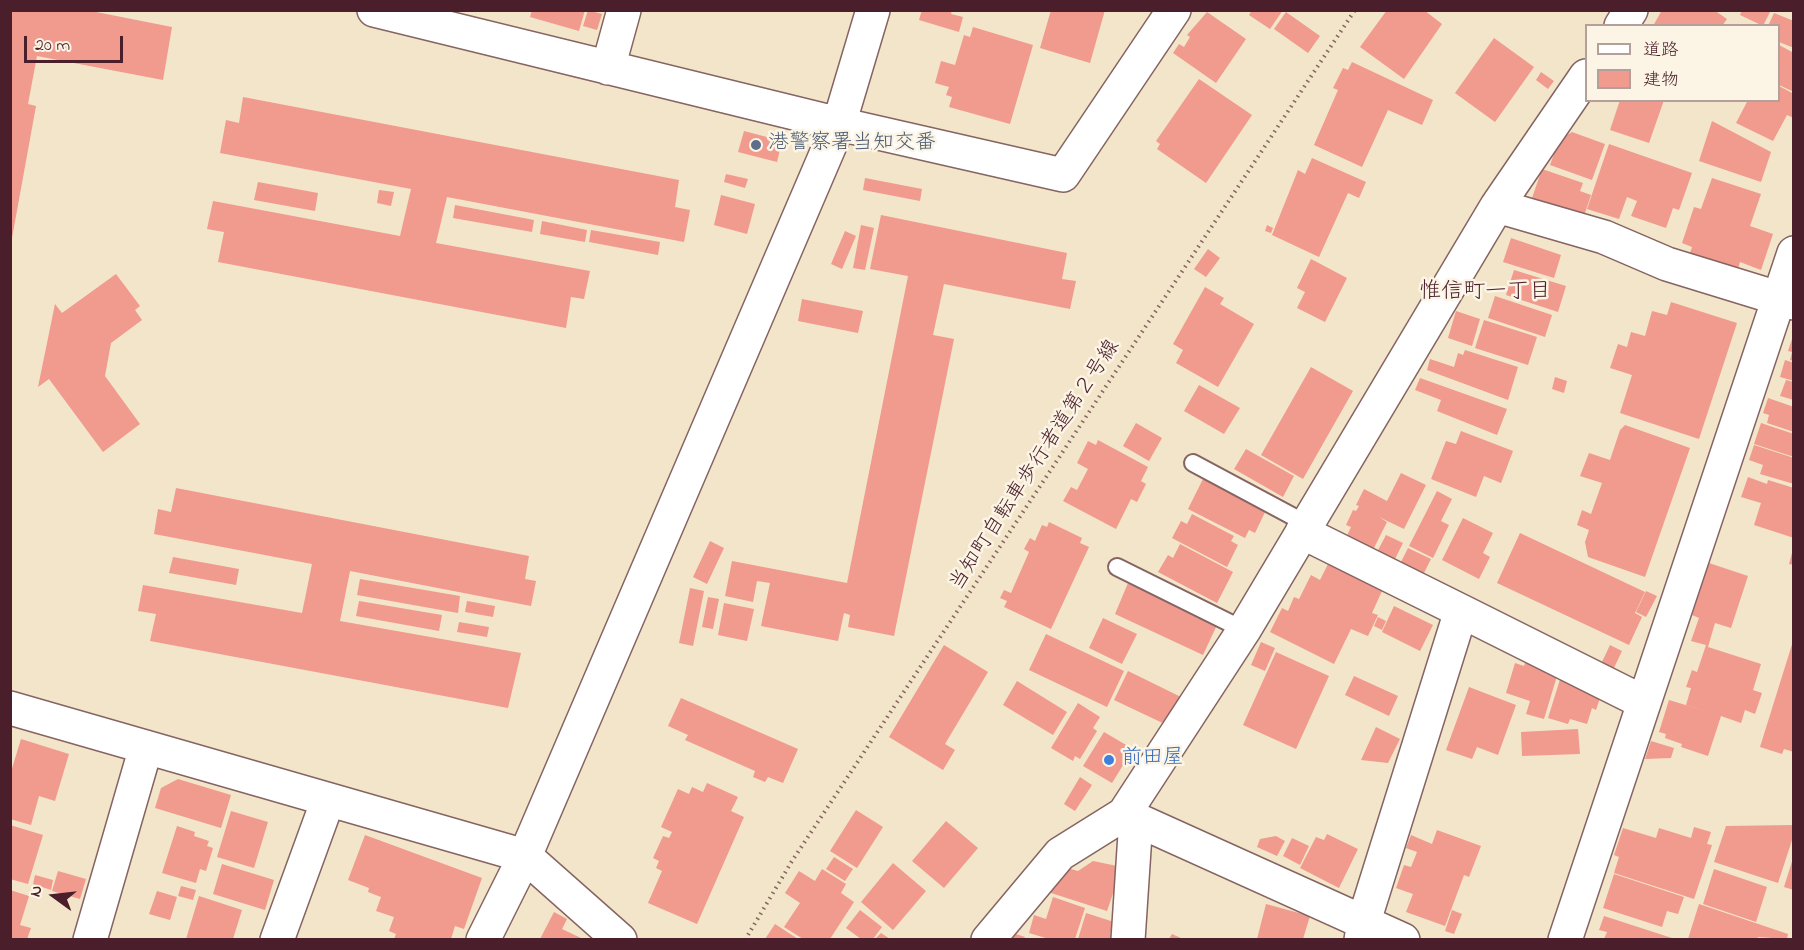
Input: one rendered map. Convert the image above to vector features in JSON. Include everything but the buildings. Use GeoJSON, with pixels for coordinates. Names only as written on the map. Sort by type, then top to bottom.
{"type":"FeatureCollection","features":[{"type":"Feature","properties":{"kind":"street"},"geometry":{"type":"LineString","coordinates":[[374,10],[839,124],[1063,175],[1174,10]]}},
{"type":"Feature","properties":{"kind":"street"},"geometry":{"type":"LineString","coordinates":[[608,68],[624,10]]}},
{"type":"Feature","properties":{"kind":"street"},"geometry":{"type":"LineString","coordinates":[[483,939],[525,856],[839,124],[873,10]]}},
{"type":"Feature","properties":{"kind":"street"},"geometry":{"type":"LineString","coordinates":[[1622,24],[1631,10]]}},
{"type":"Feature","properties":{"kind":"street"},"geometry":{"type":"LineString","coordinates":[[1128,939],[1130,817],[1497,206],[1585,79]]}},
{"type":"Feature","properties":{"kind":"street"},"geometry":{"type":"LineString","coordinates":[[1497,206],[1604,237],[1667,264],[1786,300]]}},
{"type":"Feature","properties":{"kind":"street"},"geometry":{"type":"LineString","coordinates":[[1565,939],[1642,702],[1786,300],[1794,253]]}},
{"type":"Feature","properties":{"kind":"street"},"geometry":{"type":"LineString","coordinates":[[1304,528],[1461,611],[1642,702]]}},
{"type":"Feature","properties":{"kind":"street"},"geometry":{"type":"LineString","coordinates":[[1363,930],[1461,611]]}},
{"type":"Feature","properties":{"kind":"street"},"geometry":{"type":"LineString","coordinates":[[10,708],[525,856],[620,939]]}},
{"type":"Feature","properties":{"kind":"street"},"geometry":{"type":"LineString","coordinates":[[90,939],[146,747]]}},
{"type":"Feature","properties":{"kind":"street"},"geometry":{"type":"LineString","coordinates":[[277,939],[328,800]]}},
{"type":"Feature","properties":{"kind":"street"},"geometry":{"type":"LineString","coordinates":[[1130,817],[1363,930],[1403,939]]}},
{"type":"Feature","properties":{"kind":"street"},"geometry":{"type":"LineString","coordinates":[[988,939],[1060,854],[1130,817]]}},
{"type":"Feature","properties":{"kind":"lane"},"geometry":{"type":"LineString","coordinates":[[1193,463],[1304,528]]}},
{"type":"Feature","properties":{"kind":"lane"},"geometry":{"type":"LineString","coordinates":[[1117,567],[1244,630]]}},
{"type":"Feature","properties":{"kind":"path","name":"当知町自転車歩行者道第２号線"},"geometry":{"type":"LineString","coordinates":[[745,939],[792,861],[1355,10]]}},
{"type":"Feature","properties":{"kind":"place","name":"港警察署当知交番"},"geometry":{"type":"Point","coordinates":[756,145]}},
{"type":"Feature","properties":{"kind":"place","name":"前田屋"},"geometry":{"type":"Point","coordinates":[1109,760]}},
{"type":"Feature","properties":{"kind":"district","name":"惟信町一丁目"},"geometry":{"type":"Point","coordinates":[1485,293]}}]}
